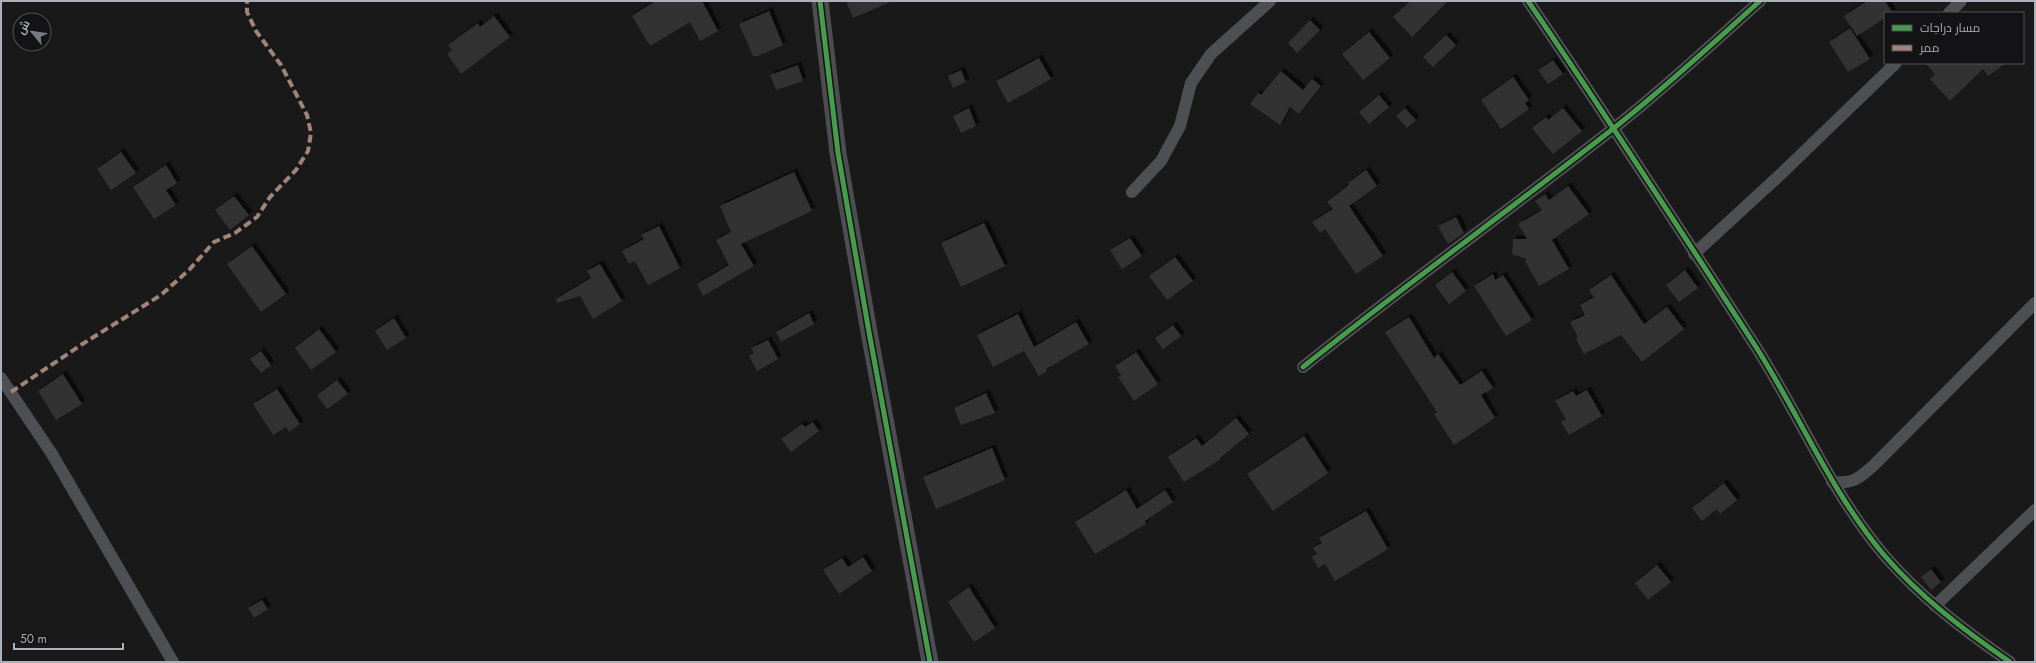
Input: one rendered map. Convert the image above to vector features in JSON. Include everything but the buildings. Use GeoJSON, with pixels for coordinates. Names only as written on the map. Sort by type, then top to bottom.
{"type":"FeatureCollection","features":[{"type":"Feature","properties":{"kind":"street"},"geometry":{"type":"LineString","coordinates":[[820,1],[838,153],[869,332],[930,662]]}},
{"type":"Feature","properties":{"kind":"street"},"geometry":{"type":"LineString","coordinates":[[1132,192],[1161,161],[1180,126],[1191,83],[1211,54],[1270,1]]}},
{"type":"Feature","properties":{"kind":"street"},"geometry":{"type":"LineString","coordinates":[[1528,1],[1614,127],[1694,254],[1757,350],[1832,482],[1883,554],[1908,581],[1935,606],[2010,662]]}},
{"type":"Feature","properties":{"kind":"street"},"geometry":{"type":"LineString","coordinates":[[1303,367],[1358,323],[1614,127],[1689,65],[1760,1]]}},
{"type":"Feature","properties":{"kind":"street"},"geometry":{"type":"LineString","coordinates":[[1950,12],[1961,1]]}},
{"type":"Feature","properties":{"kind":"street"},"geometry":{"type":"LineString","coordinates":[[1694,254],[1781,174],[1895,64]]}},
{"type":"Feature","properties":{"kind":"street"},"geometry":{"type":"LineString","coordinates":[[1832,482],[1852,482],[1874,465],[2035,303]]}},
{"type":"Feature","properties":{"kind":"street"},"geometry":{"type":"LineString","coordinates":[[1,378],[52,454],[174,662]]}},
{"type":"Feature","properties":{"kind":"street"},"geometry":{"type":"LineString","coordinates":[[1935,606],[2035,510]]}},
{"type":"Feature","properties":{"kind":"marked path"},"geometry":{"type":"LineString","coordinates":[[11,392],[84,343],[161,295],[189,270],[214,242],[235,233],[257,217],[270,197],[296,170],[308,151],[311,133],[307,115],[281,65],[256,31],[247,12],[247,1]]}},
{"type":"Feature","properties":{"kind":"cycle path"},"geometry":{"type":"LineString","coordinates":[[820,1],[838,153],[869,332],[930,662]]}},
{"type":"Feature","properties":{"kind":"cycle path"},"geometry":{"type":"LineString","coordinates":[[1528,1],[1615,130],[1756,347],[1832,480],[1865,531],[1884,555],[1928,599],[1960,626],[2010,662]]}},
{"type":"Feature","properties":{"kind":"cycle path"},"geometry":{"type":"LineString","coordinates":[[1303,367],[1380,306],[1633,113],[1670,82],[1760,1]]}}]}
